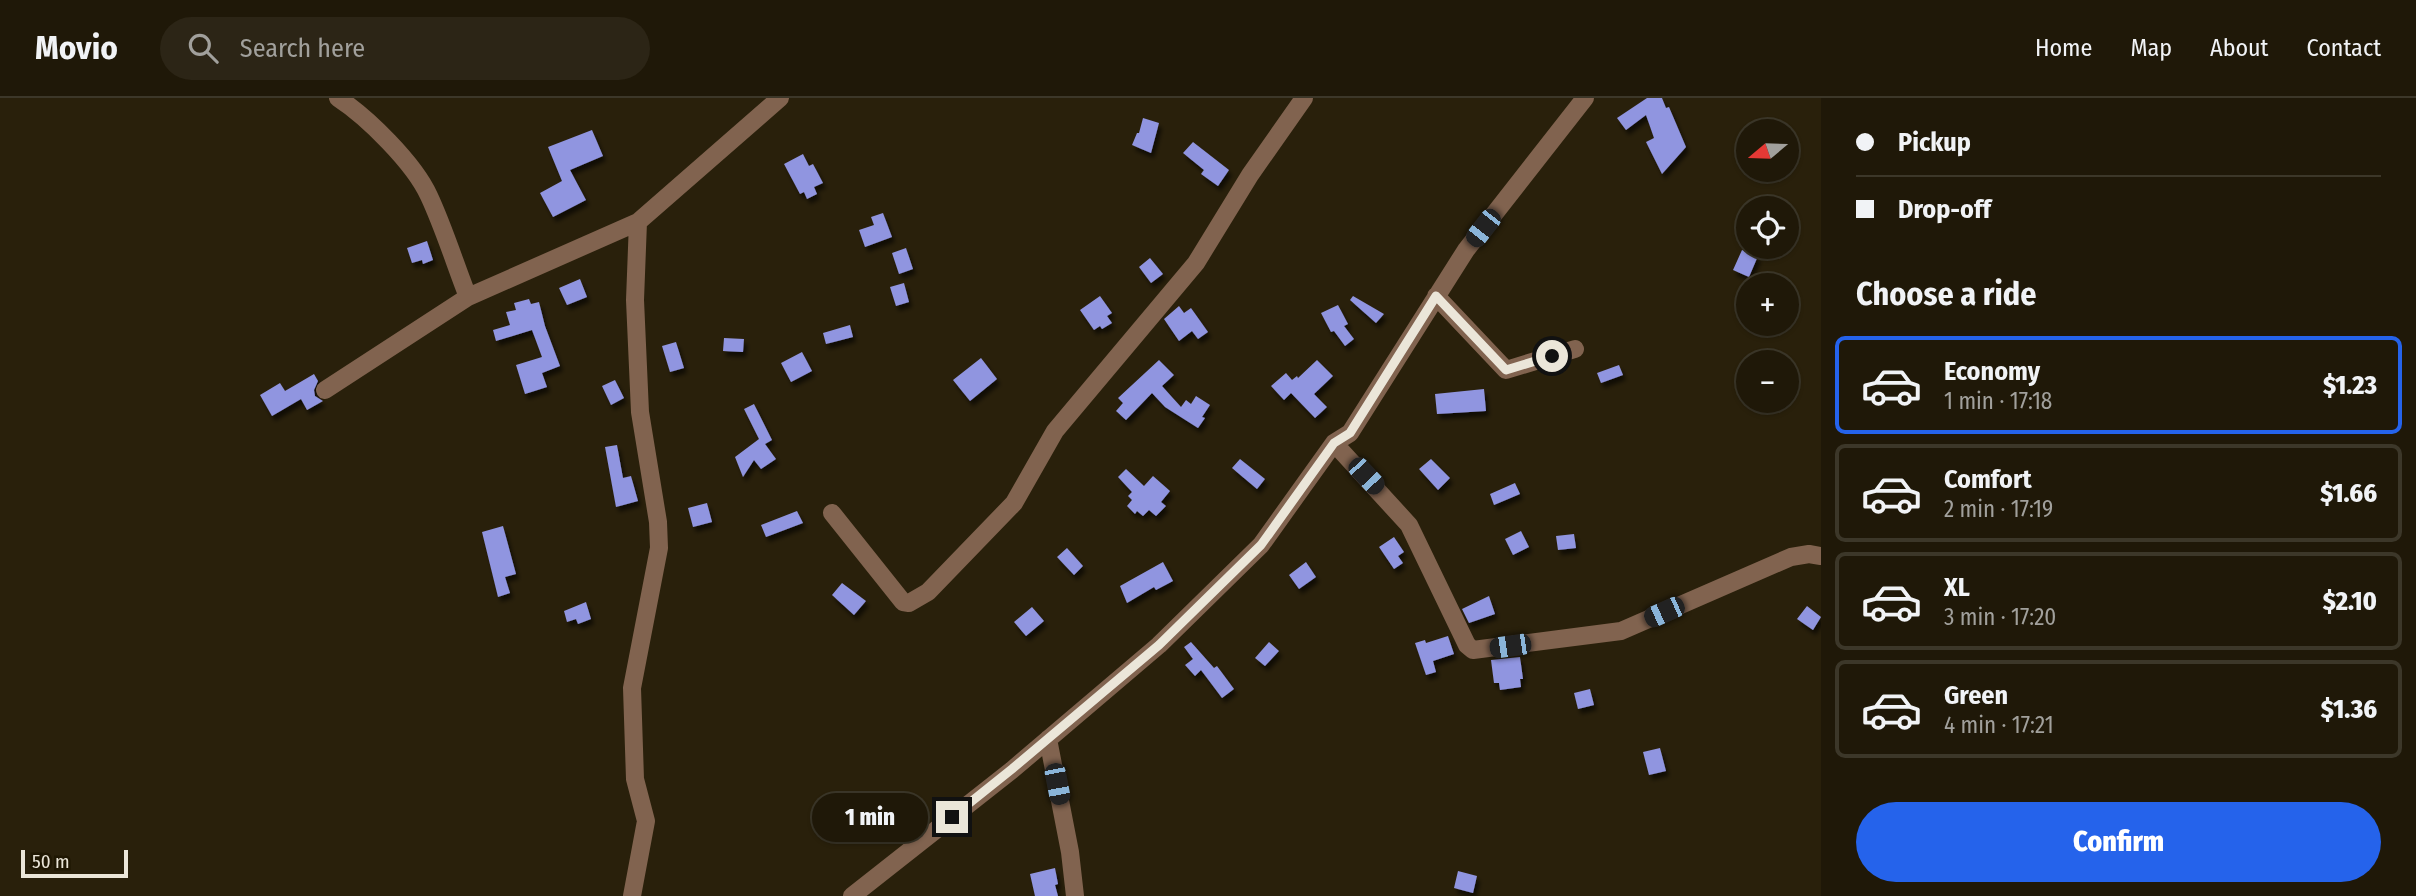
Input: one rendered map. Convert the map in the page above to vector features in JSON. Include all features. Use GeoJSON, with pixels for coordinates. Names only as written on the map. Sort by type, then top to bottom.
{"type":"FeatureCollection","features":[{"type":"Feature","properties":{"kind":"street"},"geometry":{"type":"LineString","coordinates":[[338,98],[359,112],[416,174],[429,195],[468,297]]}},
{"type":"Feature","properties":{"kind":"street"},"geometry":{"type":"LineString","coordinates":[[325,390],[468,297],[638,222],[780,98]]}},
{"type":"Feature","properties":{"kind":"street"},"geometry":{"type":"LineString","coordinates":[[832,513],[903,602],[909,603],[928,592],[1014,503],[1055,431],[1196,263],[1250,176],[1304,98]]}},
{"type":"Feature","properties":{"kind":"street"},"geometry":{"type":"LineString","coordinates":[[852,896],[1048,739],[1159,645],[1261,545],[1334,443],[1350,433],[1466,250],[1585,98]]}},
{"type":"Feature","properties":{"kind":"street"},"geometry":{"type":"LineString","coordinates":[[632,896],[646,821],[635,779],[632,688],[659,548],[658,522],[640,412],[635,300],[638,222]]}},
{"type":"Feature","properties":{"kind":"street"},"geometry":{"type":"LineString","coordinates":[[1436,296],[1506,370],[1575,349]]}},
{"type":"Feature","properties":{"kind":"street"},"geometry":{"type":"LineString","coordinates":[[1334,443],[1409,525],[1468,645],[1474,650],[1621,631],[1791,557],[1810,554],[1821,556]]}},
{"type":"Feature","properties":{"kind":"street"},"geometry":{"type":"LineString","coordinates":[[1048,739],[1070,852],[1075,896]]}},
{"type":"Feature","properties":{"kind":"building"},"geometry":{"type":"Polygon","coordinates":[[[1647,98],[1662,98],[1666,108],[1669,107],[1686,147],[1662,174],[1646,142],[1654,138],[1646,115],[1626,130],[1617,118],[1647,98]]]}},
{"type":"Feature","properties":{"kind":"building"},"geometry":{"type":"Polygon","coordinates":[[[1143,118],[1159,123],[1151,153],[1132,145],[1143,118]]]}},
{"type":"Feature","properties":{"kind":"building"},"geometry":{"type":"Polygon","coordinates":[[[592,130],[603,156],[570,170],[586,200],[553,217],[540,193],[562,181],[548,147],[592,130]]]}},
{"type":"Feature","properties":{"kind":"building"},"geometry":{"type":"Polygon","coordinates":[[[1193,142],[1229,170],[1218,186],[1201,174],[1204,170],[1183,153],[1193,142]]]}},
{"type":"Feature","properties":{"kind":"building"},"geometry":{"type":"Polygon","coordinates":[[[803,154],[809,166],[813,164],[823,183],[814,187],[817,194],[807,199],[804,192],[800,194],[784,164],[803,154]]]}},
{"type":"Feature","properties":{"kind":"building"},"geometry":{"type":"Polygon","coordinates":[[[883,213],[892,237],[865,247],[859,230],[874,225],[871,217],[883,213]]]}},
{"type":"Feature","properties":{"kind":"building"},"geometry":{"type":"Polygon","coordinates":[[[427,241],[433,260],[423,264],[422,260],[412,263],[407,248],[427,241]]]}},
{"type":"Feature","properties":{"kind":"building"},"geometry":{"type":"Polygon","coordinates":[[[906,248],[913,269],[899,274],[892,253],[906,248]]]}},
{"type":"Feature","properties":{"kind":"building"},"geometry":{"type":"Polygon","coordinates":[[[1150,258],[1163,274],[1151,283],[1139,267],[1150,258]]]}},
{"type":"Feature","properties":{"kind":"building"},"geometry":{"type":"Polygon","coordinates":[[[1738,259],[1757,259],[1751,273],[1733,270],[1738,259]]]}},
{"type":"Feature","properties":{"kind":"building"},"geometry":{"type":"Polygon","coordinates":[[[580,279],[587,297],[567,305],[559,288],[580,279]]]}},
{"type":"Feature","properties":{"kind":"building"},"geometry":{"type":"Polygon","coordinates":[[[904,283],[909,302],[896,306],[890,287],[904,283]]]}},
{"type":"Feature","properties":{"kind":"building"},"geometry":{"type":"Polygon","coordinates":[[[1100,296],[1112,313],[1107,316],[1112,323],[1094,330],[1080,310],[1100,296]]]}},
{"type":"Feature","properties":{"kind":"building"},"geometry":{"type":"Polygon","coordinates":[[[1353,296],[1384,314],[1376,323],[1350,300],[1353,296]]]}},
{"type":"Feature","properties":{"kind":"building"},"geometry":{"type":"Polygon","coordinates":[[[529,299],[531,304],[539,302],[560,366],[542,373],[547,387],[525,394],[516,365],[542,357],[532,330],[496,341],[493,330],[510,325],[506,312],[516,310],[514,303],[529,299]]]}},
{"type":"Feature","properties":{"kind":"building"},"geometry":{"type":"Polygon","coordinates":[[[1338,305],[1348,324],[1344,326],[1354,339],[1345,346],[1334,331],[1331,332],[1321,313],[1338,305]]]}},
{"type":"Feature","properties":{"kind":"building"},"geometry":{"type":"Polygon","coordinates":[[[1179,306],[1184,313],[1191,308],[1208,332],[1198,339],[1192,331],[1179,341],[1164,319],[1179,306]]]}},
{"type":"Feature","properties":{"kind":"building"},"geometry":{"type":"Polygon","coordinates":[[[850,325],[853,337],[826,344],[823,333],[850,325]]]}},
{"type":"Feature","properties":{"kind":"building"},"geometry":{"type":"Polygon","coordinates":[[[724,338],[744,339],[743,352],[723,351],[724,338]]]}},
{"type":"Feature","properties":{"kind":"building"},"geometry":{"type":"Polygon","coordinates":[[[676,342],[684,368],[670,372],[662,346],[676,342]]]}},
{"type":"Feature","properties":{"kind":"building"},"geometry":{"type":"Polygon","coordinates":[[[802,352],[812,371],[791,382],[781,363],[802,352]]]}},
{"type":"Feature","properties":{"kind":"building"},"geometry":{"type":"Polygon","coordinates":[[[981,358],[997,379],[970,401],[953,380],[981,358]]]}},
{"type":"Feature","properties":{"kind":"building"},"geometry":{"type":"Polygon","coordinates":[[[1159,360],[1174,375],[1162,386],[1181,407],[1186,400],[1191,404],[1196,396],[1210,405],[1198,428],[1165,407],[1152,393],[1126,420],[1116,411],[1123,403],[1118,398],[1159,360]]]}},
{"type":"Feature","properties":{"kind":"building"},"geometry":{"type":"Polygon","coordinates":[[[1317,360],[1333,376],[1314,394],[1327,407],[1315,418],[1291,393],[1284,400],[1271,386],[1286,373],[1292,380],[1297,376],[1298,378],[1317,360]]]}},
{"type":"Feature","properties":{"kind":"building"},"geometry":{"type":"Polygon","coordinates":[[[1619,365],[1623,375],[1601,383],[1597,373],[1619,365]]]}},
{"type":"Feature","properties":{"kind":"building"},"geometry":{"type":"Polygon","coordinates":[[[314,374],[318,381],[314,390],[315,396],[323,401],[307,410],[301,399],[272,416],[260,395],[280,383],[285,391],[314,374]]]}},
{"type":"Feature","properties":{"kind":"building"},"geometry":{"type":"Polygon","coordinates":[[[615,380],[624,398],[611,405],[602,386],[615,380]]]}},
{"type":"Feature","properties":{"kind":"building"},"geometry":{"type":"Polygon","coordinates":[[[1484,389],[1486,411],[1437,414],[1435,394],[1484,389]]]}},
{"type":"Feature","properties":{"kind":"building"},"geometry":{"type":"Polygon","coordinates":[[[754,404],[772,440],[765,444],[776,459],[761,469],[754,460],[743,477],[735,457],[759,439],[744,409],[754,404]]]}},
{"type":"Feature","properties":{"kind":"building"},"geometry":{"type":"Polygon","coordinates":[[[617,445],[623,478],[631,476],[638,501],[616,507],[605,447],[617,445]]]}},
{"type":"Feature","properties":{"kind":"building"},"geometry":{"type":"Polygon","coordinates":[[[1240,459],[1265,479],[1257,489],[1232,468],[1240,459]]]}},
{"type":"Feature","properties":{"kind":"building"},"geometry":{"type":"Polygon","coordinates":[[[1431,459],[1450,478],[1438,490],[1419,469],[1431,459]]]}},
{"type":"Feature","properties":{"kind":"building"},"geometry":{"type":"Polygon","coordinates":[[[1126,469],[1144,486],[1153,476],[1170,491],[1161,502],[1166,506],[1156,516],[1149,510],[1143,516],[1137,511],[1135,514],[1127,506],[1132,500],[1128,496],[1132,492],[1118,477],[1126,469]]]}},
{"type":"Feature","properties":{"kind":"building"},"geometry":{"type":"Polygon","coordinates":[[[1515,483],[1520,494],[1494,505],[1490,494],[1515,483]]]}},
{"type":"Feature","properties":{"kind":"building"},"geometry":{"type":"Polygon","coordinates":[[[707,503],[712,522],[693,527],[688,508],[707,503]]]}},
{"type":"Feature","properties":{"kind":"building"},"geometry":{"type":"Polygon","coordinates":[[[797,511],[803,523],[766,537],[761,525],[797,511]]]}},
{"type":"Feature","properties":{"kind":"building"},"geometry":{"type":"Polygon","coordinates":[[[503,526],[516,574],[505,577],[510,593],[498,597],[482,532],[503,526]]]}},
{"type":"Feature","properties":{"kind":"building"},"geometry":{"type":"Polygon","coordinates":[[[1521,531],[1529,547],[1513,555],[1505,539],[1521,531]]]}},
{"type":"Feature","properties":{"kind":"building"},"geometry":{"type":"Polygon","coordinates":[[[1574,534],[1576,548],[1558,550],[1556,536],[1574,534]]]}},
{"type":"Feature","properties":{"kind":"building"},"geometry":{"type":"Polygon","coordinates":[[[1394,537],[1404,552],[1398,556],[1403,563],[1394,569],[1379,547],[1394,537]]]}},
{"type":"Feature","properties":{"kind":"building"},"geometry":{"type":"Polygon","coordinates":[[[1067,548],[1083,566],[1074,575],[1057,557],[1067,548]]]}},
{"type":"Feature","properties":{"kind":"building"},"geometry":{"type":"Polygon","coordinates":[[[1163,562],[1173,581],[1156,590],[1154,587],[1127,603],[1120,586],[1163,562]]]}},
{"type":"Feature","properties":{"kind":"building"},"geometry":{"type":"Polygon","coordinates":[[[1306,562],[1316,577],[1299,589],[1289,575],[1306,562]]]}},
{"type":"Feature","properties":{"kind":"building"},"geometry":{"type":"Polygon","coordinates":[[[842,583],[866,601],[854,615],[832,595],[842,583]]]}},
{"type":"Feature","properties":{"kind":"building"},"geometry":{"type":"Polygon","coordinates":[[[1489,596],[1495,614],[1469,623],[1462,609],[1489,596]]]}},
{"type":"Feature","properties":{"kind":"building"},"geometry":{"type":"Polygon","coordinates":[[[586,602],[591,619],[578,624],[576,619],[567,622],[564,611],[586,602]]]}},
{"type":"Feature","properties":{"kind":"building"},"geometry":{"type":"Polygon","coordinates":[[[1807,606],[1821,617],[1813,630],[1797,619],[1807,606]]]}},
{"type":"Feature","properties":{"kind":"building"},"geometry":{"type":"Polygon","coordinates":[[[1032,607],[1044,621],[1026,636],[1014,622],[1032,607]]]}},
{"type":"Feature","properties":{"kind":"building"},"geometry":{"type":"Polygon","coordinates":[[[1448,636],[1454,654],[1433,661],[1436,672],[1426,675],[1415,643],[1425,640],[1426,643],[1448,636]]]}},
{"type":"Feature","properties":{"kind":"building"},"geometry":{"type":"Polygon","coordinates":[[[1191,642],[1214,668],[1217,666],[1234,689],[1222,698],[1201,670],[1195,676],[1185,665],[1193,659],[1184,647],[1191,642]]]}},
{"type":"Feature","properties":{"kind":"building"},"geometry":{"type":"Polygon","coordinates":[[[1269,642],[1279,651],[1265,666],[1255,658],[1269,642]]]}},
{"type":"Feature","properties":{"kind":"building"},"geometry":{"type":"Polygon","coordinates":[[[1520,657],[1523,679],[1520,679],[1521,687],[1500,690],[1499,683],[1494,683],[1491,660],[1520,657]]]}},
{"type":"Feature","properties":{"kind":"building"},"geometry":{"type":"Polygon","coordinates":[[[1590,689],[1594,705],[1578,709],[1574,693],[1590,689]]]}},
{"type":"Feature","properties":{"kind":"building"},"geometry":{"type":"Polygon","coordinates":[[[1660,748],[1666,771],[1649,775],[1643,752],[1660,748]]]}},
{"type":"Feature","properties":{"kind":"building"},"geometry":{"type":"Polygon","coordinates":[[[1055,868],[1058,896],[1035,896],[1030,874],[1055,868]]]}},
{"type":"Feature","properties":{"kind":"building"},"geometry":{"type":"Polygon","coordinates":[[[1458,871],[1477,876],[1473,893],[1454,888],[1458,871]]]}},
{"type":"Feature","properties":{"kind":"route"},"geometry":{"type":"LineString","coordinates":[[952,817],[1159,645],[1261,545],[1334,443],[1350,433],[1436,296],[1506,370],[1552,356]]}}]}
